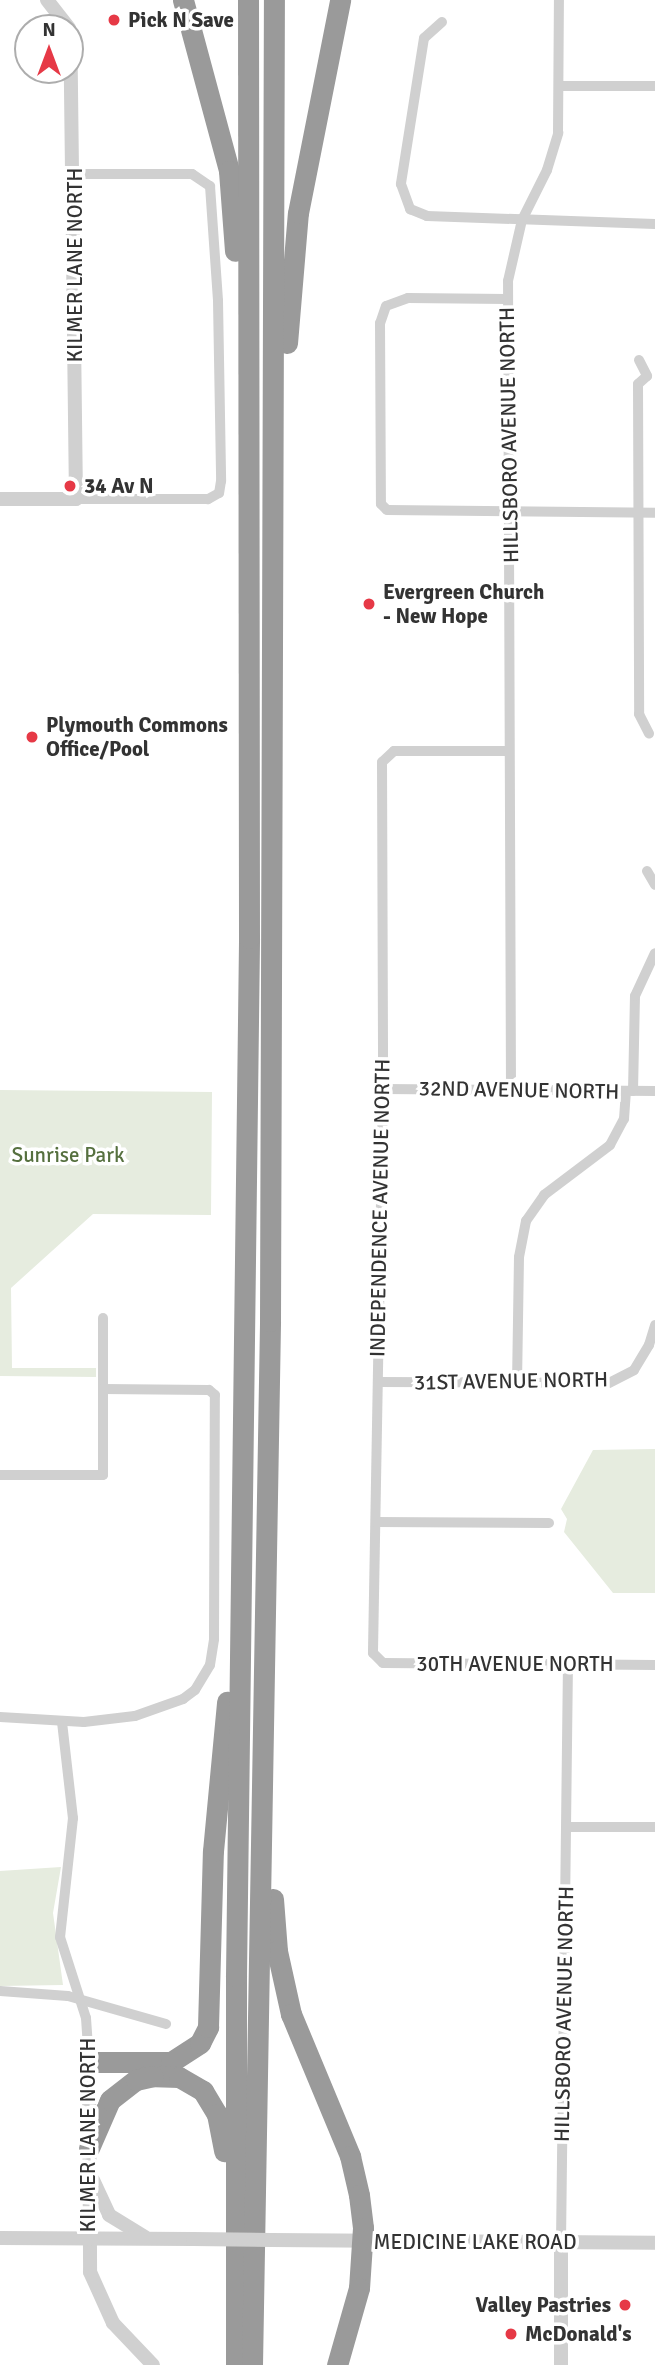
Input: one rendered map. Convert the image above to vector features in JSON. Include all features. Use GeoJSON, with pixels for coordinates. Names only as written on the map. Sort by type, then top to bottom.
{"type":"FeatureCollection","features":[{"type":"Feature","properties":{"kind":"highway"},"geometry":{"type":"LineString","coordinates":[[183,0],[229,172],[247,420]]}},
{"type":"Feature","properties":{"kind":"highway"},"geometry":{"type":"LineString","coordinates":[[236,2365],[240,1610],[249,938],[248,0]]}},
{"type":"Feature","properties":{"kind":"highway"},"geometry":{"type":"LineString","coordinates":[[252,2365],[273,946],[274,0]]}},
{"type":"Feature","properties":{"kind":"highway"},"geometry":{"type":"LineString","coordinates":[[273,484],[298,213],[341,0]]}},
{"type":"Feature","properties":{"kind":"highway"},"geometry":{"type":"LineString","coordinates":[[89,2069],[171,2062],[200,2043],[208,2028],[213,1851],[231,1652],[240,1610]]}},
{"type":"Feature","properties":{"kind":"highway"},"geometry":{"type":"LineString","coordinates":[[263,1741],[281,1977],[297,2031],[350,2155],[363,2242],[356,2306],[337,2365]]}},
{"type":"Feature","properties":{"kind":"highway"},"geometry":{"type":"LineString","coordinates":[[89,2069],[193,2083],[217,2113],[236,2284]]}},
{"type":"Feature","properties":{"kind":"highway"},"geometry":{"type":"LineString","coordinates":[[89,2157],[110,2100],[136,2080],[153,2076]]}},
{"type":"Feature","properties":{"kind":"street","name":"HILLSBORO AVENUE NORTH"},"geometry":{"type":"LineString","coordinates":[[511,1090],[509,266],[522,220],[554,152],[559,86],[559,0]]}},
{"type":"Feature","properties":{"kind":"street"},"geometry":{"type":"LineString","coordinates":[[442,22],[424,38],[401,184],[404,202],[418,215],[427,216],[655,224]]}},
{"type":"Feature","properties":{"kind":"street","name":"KILMER LANE NORTH"},"geometry":{"type":"LineString","coordinates":[[71,84],[75,174],[76,499]]}},
{"type":"Feature","properties":{"kind":"street"},"geometry":{"type":"LineString","coordinates":[[559,86],[655,86]]}},
{"type":"Feature","properties":{"kind":"street"},"geometry":{"type":"LineString","coordinates":[[0,499],[208,499],[219,493],[217,268],[212,192],[207,181],[192,174],[75,174]]}},
{"type":"Feature","properties":{"kind":"street"},"geometry":{"type":"LineString","coordinates":[[508,299],[397,300],[386,306],[380,323],[381,504],[387,510],[655,513]]}},
{"type":"Feature","properties":{"kind":"street"},"geometry":{"type":"LineString","coordinates":[[639,360],[651,376],[638,384],[639,714],[649,734]]}},
{"type":"Feature","properties":{"kind":"street","name":"INDEPENDENCE AVENUE NORTH"},"geometry":{"type":"LineString","coordinates":[[376,1660],[373,1653],[383,1089],[385,754],[509,751]]}},
{"type":"Feature","properties":{"kind":"street"},"geometry":{"type":"LineString","coordinates":[[647,871],[655,885]]}},
{"type":"Feature","properties":{"kind":"street"},"geometry":{"type":"LineString","coordinates":[[517,1384],[519,1257],[526,1221],[544,1195],[610,1145],[624,1119],[629,1091],[635,996],[655,953]]}},
{"type":"Feature","properties":{"kind":"street","name":"32ND AVENUE NORTH"},"geometry":{"type":"LineString","coordinates":[[383,1089],[655,1091]]}},
{"type":"Feature","properties":{"kind":"street"},"geometry":{"type":"LineString","coordinates":[[0,1475],[103,1475],[103,1318]]}},
{"type":"Feature","properties":{"kind":"street","name":"31ST AVENUE NORTH"},"geometry":{"type":"LineString","coordinates":[[378,1382],[593,1384],[622,1378],[643,1358],[655,1325]]}},
{"type":"Feature","properties":{"kind":"street"},"geometry":{"type":"LineString","coordinates":[[0,1717],[62,1722],[135,1716],[183,1699],[204,1677],[214,1639],[218,1403],[209,1390],[103,1389]]}},
{"type":"Feature","properties":{"kind":"street"},"geometry":{"type":"LineString","coordinates":[[376,1521],[549,1523]]}},
{"type":"Feature","properties":{"kind":"street","name":"30TH AVENUE NORTH"},"geometry":{"type":"LineString","coordinates":[[376,1660],[655,1665]]}},
{"type":"Feature","properties":{"kind":"street","name":"HILLSBORO AVENUE NORTH"},"geometry":{"type":"LineString","coordinates":[[561,2365],[568,1664]]}},
{"type":"Feature","properties":{"kind":"street","name":"KILMER LANE NORTH"},"geometry":{"type":"LineString","coordinates":[[62,1722],[73,1818],[60,1937],[88,2033],[90,2272],[102,2305],[153,2365]]}},
{"type":"Feature","properties":{"kind":"street"},"geometry":{"type":"LineString","coordinates":[[566,1827],[655,1827]]}},
{"type":"Feature","properties":{"kind":"street"},"geometry":{"type":"LineString","coordinates":[[0,1991],[49,1992],[166,2024]]}},
{"type":"Feature","properties":{"kind":"street"},"geometry":{"type":"LineString","coordinates":[[89,2157],[109,2215],[125,2228],[153,2240]]}},
{"type":"Feature","properties":{"kind":"street","name":"MEDICINE LAKE ROAD"},"geometry":{"type":"LineString","coordinates":[[0,2238],[655,2243]]}},
{"type":"Feature","properties":{"kind":"green space","name":"Sunrise Park"},"geometry":{"type":"Polygon","coordinates":[[[0,1090],[212,1092],[211,1215],[93,1214],[11,1288],[12,1368],[96,1368],[96,1377],[0,1376],[0,1090]]]}},
{"type":"Feature","properties":{"kind":"green space"},"geometry":{"type":"Polygon","coordinates":[[[655,1449],[655,1593],[613,1593],[564,1532],[567,1519],[561,1509],[593,1450],[655,1449]]]}},
{"type":"Feature","properties":{"kind":"green space"},"geometry":{"type":"Polygon","coordinates":[[[61,1867],[53,1913],[63,1985],[0,1986],[0,1871],[61,1867]]]}},
{"type":"Feature","properties":{"kind":"place","name":"Pick N Save"},"geometry":{"type":"Point","coordinates":[114,20]}},
{"type":"Feature","properties":{"kind":"place","name":"34 Av N"},"geometry":{"type":"Point","coordinates":[70,486]}},
{"type":"Feature","properties":{"kind":"place","name":"Evergreen Church - New Hope"},"geometry":{"type":"Point","coordinates":[369,604]}},
{"type":"Feature","properties":{"kind":"place","name":"Plymouth Commons Office/Pool"},"geometry":{"type":"Point","coordinates":[32,737]}},
{"type":"Feature","properties":{"kind":"place","name":"Valley Pastries"},"geometry":{"type":"Point","coordinates":[625,2305]}},
{"type":"Feature","properties":{"kind":"place","name":"McDonald's"},"geometry":{"type":"Point","coordinates":[511,2334]}}]}
